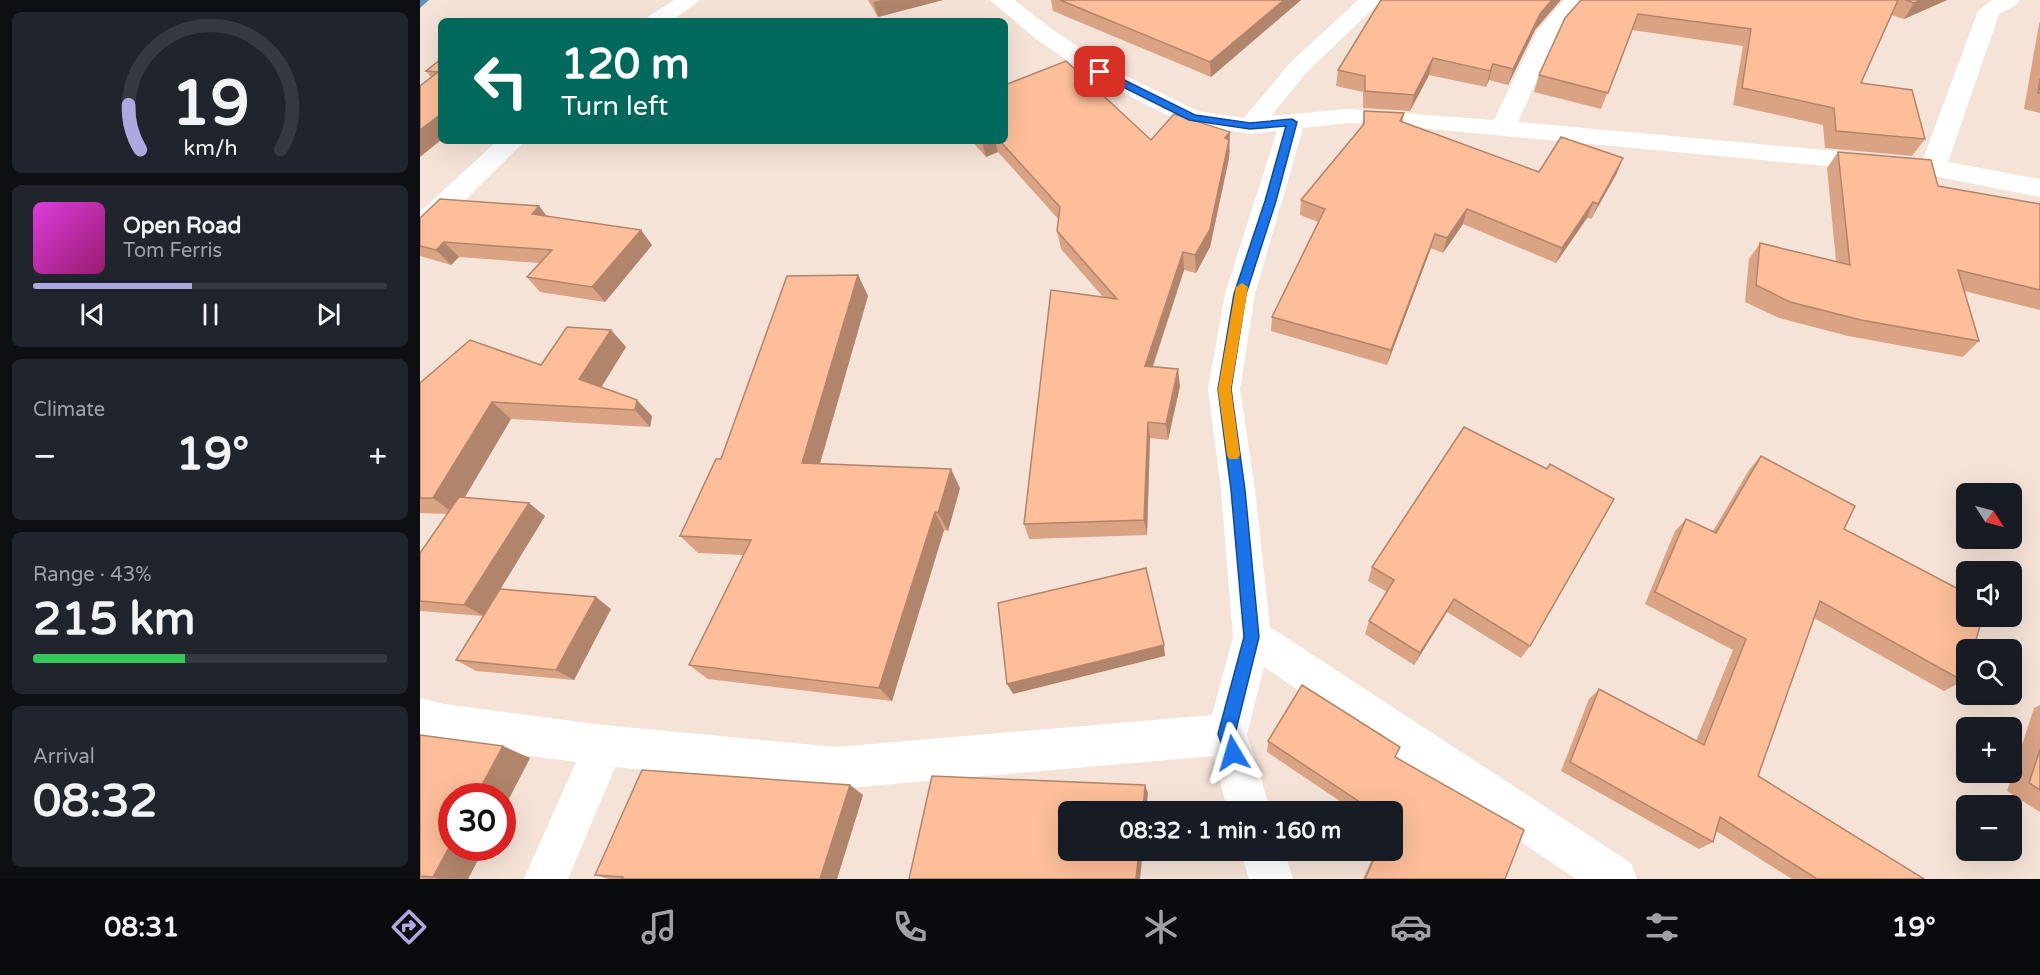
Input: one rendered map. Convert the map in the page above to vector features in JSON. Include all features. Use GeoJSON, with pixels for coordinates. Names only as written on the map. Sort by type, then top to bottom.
{"type":"FeatureCollection","features":[{"type":"Feature","properties":{"kind":"street"},"geometry":{"type":"LineString","coordinates":[[662,18],[689,0]]}},
{"type":"Feature","properties":{"kind":"street"},"geometry":{"type":"LineString","coordinates":[[1001,0],[1044,34],[1100,72],[1192,118],[1250,126],[1367,117],[1933,168],[2040,188]]}},
{"type":"Feature","properties":{"kind":"street"},"geometry":{"type":"LineString","coordinates":[[1250,126],[1298,68],[1371,0]]}},
{"type":"Feature","properties":{"kind":"street"},"geometry":{"type":"LineString","coordinates":[[1502,129],[1548,31],[1576,0]]}},
{"type":"Feature","properties":{"kind":"street"},"geometry":{"type":"LineString","coordinates":[[1933,168],[1989,10],[2008,0]]}},
{"type":"Feature","properties":{"kind":"street"},"geometry":{"type":"LineString","coordinates":[[1247,801],[1227,734],[1252,637],[1238,490],[1224,389],[1240,294],[1270,201],[1292,122]]}},
{"type":"Feature","properties":{"kind":"street"},"geometry":{"type":"LineString","coordinates":[[420,228],[509,144]]}},
{"type":"Feature","properties":{"kind":"street"},"geometry":{"type":"LineString","coordinates":[[1252,637],[1615,879]]}},
{"type":"Feature","properties":{"kind":"street"},"geometry":{"type":"LineString","coordinates":[[420,718],[444,724],[604,745],[836,768],[1227,734]]}},
{"type":"Feature","properties":{"kind":"street"},"geometry":{"type":"LineString","coordinates":[[546,879],[604,745]]}},
{"type":"Feature","properties":{"kind":"street"},"geometry":{"type":"LineString","coordinates":[[1265,861],[1270,879]]}},
{"type":"Feature","properties":{"kind":"building"},"geometry":{"type":"Polygon","coordinates":[[[1060,0],[1284,0],[1210,62],[1060,0]]]}},
{"type":"Feature","properties":{"kind":"building"},"geometry":{"type":"Polygon","coordinates":[[[1381,0],[1552,0],[1540,14],[1513,69],[1493,64],[1490,71],[1433,58],[1414,95],[1365,91],[1365,76],[1338,70],[1381,0]]]}},
{"type":"Feature","properties":{"kind":"building"},"geometry":{"type":"Polygon","coordinates":[[[1581,0],[1898,0],[1861,83],[1912,90],[1925,139],[1836,131],[1834,108],[1742,88],[1751,29],[1638,14],[1608,93],[1539,75],[1565,18],[1581,0]]]}},
{"type":"Feature","properties":{"kind":"building"},"geometry":{"type":"Polygon","coordinates":[[[1905,0],[1921,0],[1914,3],[1905,0]]]}},
{"type":"Feature","properties":{"kind":"building"},"geometry":{"type":"Polygon","coordinates":[[[438,61],[438,72],[426,71],[438,61]]]}},
{"type":"Feature","properties":{"kind":"building"},"geometry":{"type":"Polygon","coordinates":[[[1066,61],[1151,140],[1174,114],[1230,132],[1225,138],[1229,140],[1210,229],[1195,255],[1183,252],[1145,366],[1178,369],[1166,424],[1148,422],[1144,520],[1024,524],[1051,290],[1117,299],[1057,231],[1060,207],[1003,144],[1008,144],[1008,84],[1066,61]]]}},
{"type":"Feature","properties":{"kind":"building"},"geometry":{"type":"Polygon","coordinates":[[[438,72],[438,116],[420,130],[420,86],[438,72]]]}},
{"type":"Feature","properties":{"kind":"building"},"geometry":{"type":"Polygon","coordinates":[[[1364,111],[1404,113],[1400,121],[1539,172],[1561,137],[1623,158],[1598,204],[1593,202],[1562,248],[1467,209],[1447,238],[1435,234],[1391,350],[1272,317],[1325,209],[1301,200],[1364,124],[1364,111]]]}},
{"type":"Feature","properties":{"kind":"building"},"geometry":{"type":"Polygon","coordinates":[[[1838,152],[1931,160],[1938,186],[2040,204],[2040,290],[1958,270],[1979,341],[1861,320],[1790,302],[1756,285],[1760,243],[1850,265],[1838,152]]]}},
{"type":"Feature","properties":{"kind":"building"},"geometry":{"type":"Polygon","coordinates":[[[440,199],[539,206],[532,214],[641,230],[592,287],[527,277],[552,250],[444,242],[436,250],[420,246],[420,218],[440,199]]]}},
{"type":"Feature","properties":{"kind":"building"},"geometry":{"type":"Polygon","coordinates":[[[858,275],[802,463],[951,469],[879,688],[689,665],[751,540],[680,536],[716,459],[721,459],[787,276],[858,275]]]}},
{"type":"Feature","properties":{"kind":"building"},"geometry":{"type":"Polygon","coordinates":[[[567,327],[611,330],[579,379],[637,400],[635,410],[492,402],[433,498],[420,498],[420,383],[470,340],[541,365],[567,327]]]}},
{"type":"Feature","properties":{"kind":"building"},"geometry":{"type":"Polygon","coordinates":[[[1464,427],[1547,469],[1550,464],[1614,499],[1530,646],[1454,599],[1420,653],[1369,621],[1394,580],[1372,567],[1464,427]]]}},
{"type":"Feature","properties":{"kind":"building"},"geometry":{"type":"Polygon","coordinates":[[[1761,456],[1855,506],[1844,529],[1956,588],[1956,627],[1980,627],[1976,639],[1956,639],[1956,677],[1820,601],[1758,776],[1924,879],[1817,879],[1720,817],[1713,842],[1570,762],[1599,689],[1704,745],[1746,639],[1655,592],[1686,519],[1716,533],[1761,456]]]}},
{"type":"Feature","properties":{"kind":"building"},"geometry":{"type":"Polygon","coordinates":[[[459,497],[529,503],[464,605],[420,601],[420,553],[459,497]]]}},
{"type":"Feature","properties":{"kind":"building"},"geometry":{"type":"Polygon","coordinates":[[[1146,568],[1164,645],[1007,684],[998,603],[1146,568]]]}},
{"type":"Feature","properties":{"kind":"building"},"geometry":{"type":"Polygon","coordinates":[[[500,589],[596,597],[556,670],[456,660],[500,589]]]}},
{"type":"Feature","properties":{"kind":"building"},"geometry":{"type":"Polygon","coordinates":[[[1302,685],[1400,747],[1395,757],[1524,830],[1505,879],[1365,879],[1373,861],[1403,861],[1403,801],[1358,801],[1268,741],[1302,685]]]}},
{"type":"Feature","properties":{"kind":"building"},"geometry":{"type":"Polygon","coordinates":[[[420,735],[503,746],[483,783],[438,783],[438,861],[442,861],[433,877],[420,876],[420,735]]]}},
{"type":"Feature","properties":{"kind":"building"},"geometry":{"type":"Polygon","coordinates":[[[2040,749],[2040,790],[2029,783],[2040,749]]]}},
{"type":"Feature","properties":{"kind":"building"},"geometry":{"type":"Polygon","coordinates":[[[642,770],[850,785],[820,879],[622,879],[623,877],[595,875],[642,770]]]}},
{"type":"Feature","properties":{"kind":"building"},"geometry":{"type":"Polygon","coordinates":[[[932,776],[1145,785],[1144,801],[1058,801],[1058,861],[1138,861],[1136,879],[909,879],[932,776]]]}},
{"type":"Feature","properties":{"kind":"waterway"},"geometry":{"type":"LineString","coordinates":[[420,5],[424,0]]}},
{"type":"Feature","properties":{"kind":"slow traffic"},"geometry":{"type":"LineString","coordinates":[[1234,455],[1224,389],[1242,287]]}},
{"type":"Feature","properties":{"kind":"route"},"geometry":{"type":"LineString","coordinates":[[1100,72],[1192,118],[1250,126],[1292,122],[1270,201],[1240,294],[1224,389],[1238,490],[1252,637],[1227,734],[1233,753]]}}]}
